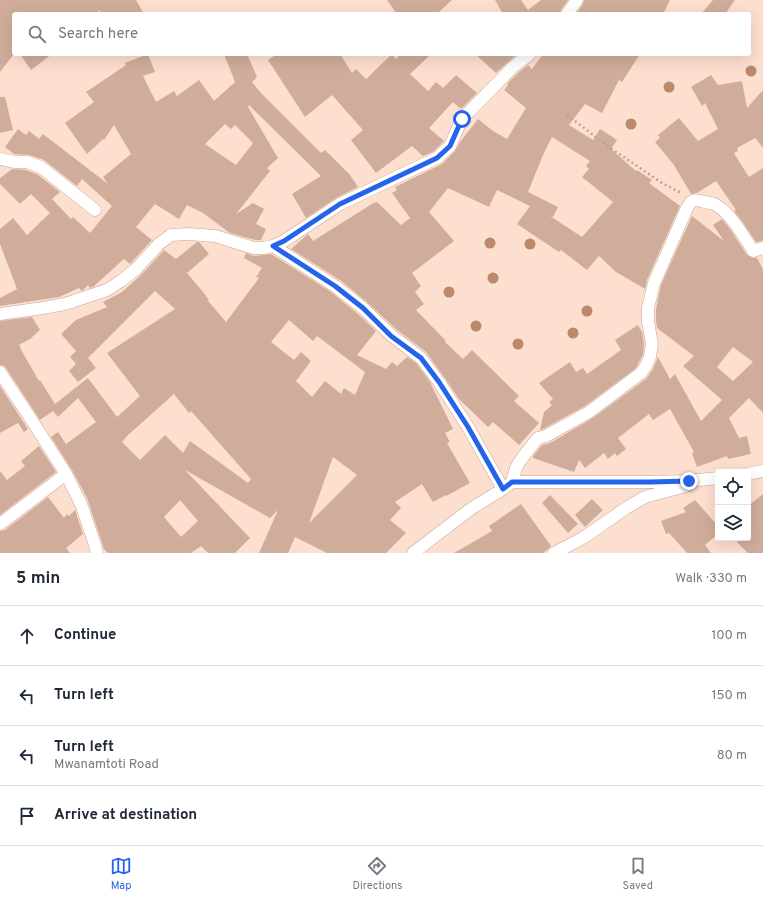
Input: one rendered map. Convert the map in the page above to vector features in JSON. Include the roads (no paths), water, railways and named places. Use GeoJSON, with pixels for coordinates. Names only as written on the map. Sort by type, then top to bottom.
{"type":"FeatureCollection","features":[{"type":"Feature","properties":{"kind":"street"},"geometry":{"type":"LineString","coordinates":[[569,12],[578,0]]}},
{"type":"Feature","properties":{"kind":"street"},"geometry":{"type":"LineString","coordinates":[[0,314],[65,304],[107,290],[136,269],[159,244],[171,235],[188,234],[215,236],[254,248],[273,246],[284,241],[340,204],[437,158],[450,146],[462,119],[513,67],[527,56]]}},
{"type":"Feature","properties":{"kind":"street"},"geometry":{"type":"LineString","coordinates":[[0,159],[15,162],[27,162],[41,166],[95,210]]}},
{"type":"Feature","properties":{"kind":"street"},"geometry":{"type":"LineString","coordinates":[[508,486],[522,458],[538,438],[546,436],[589,412],[641,373],[646,366],[650,357],[652,344],[648,322],[648,308],[654,283],[687,208],[692,201],[697,199],[720,208],[728,214],[753,251],[763,248]]}},
{"type":"Feature","properties":{"kind":"street"},"geometry":{"type":"LineString","coordinates":[[273,246],[335,286],[363,308],[391,336],[421,358],[439,382],[508,486]]}},
{"type":"Feature","properties":{"kind":"street"},"geometry":{"type":"LineString","coordinates":[[0,372],[66,474],[81,504],[97,553]]}},
{"type":"Feature","properties":{"kind":"street"},"geometry":{"type":"LineString","coordinates":[[751,473],[763,471]]}},
{"type":"Feature","properties":{"kind":"street"},"geometry":{"type":"LineString","coordinates":[[0,524],[66,474]]}},
{"type":"Feature","properties":{"kind":"street"},"geometry":{"type":"LineString","coordinates":[[413,553],[472,508],[508,486],[689,481],[715,478]]}},
{"type":"Feature","properties":{"kind":"street"},"geometry":{"type":"LineString","coordinates":[[554,553],[582,538],[645,497],[715,479]]}}]}
